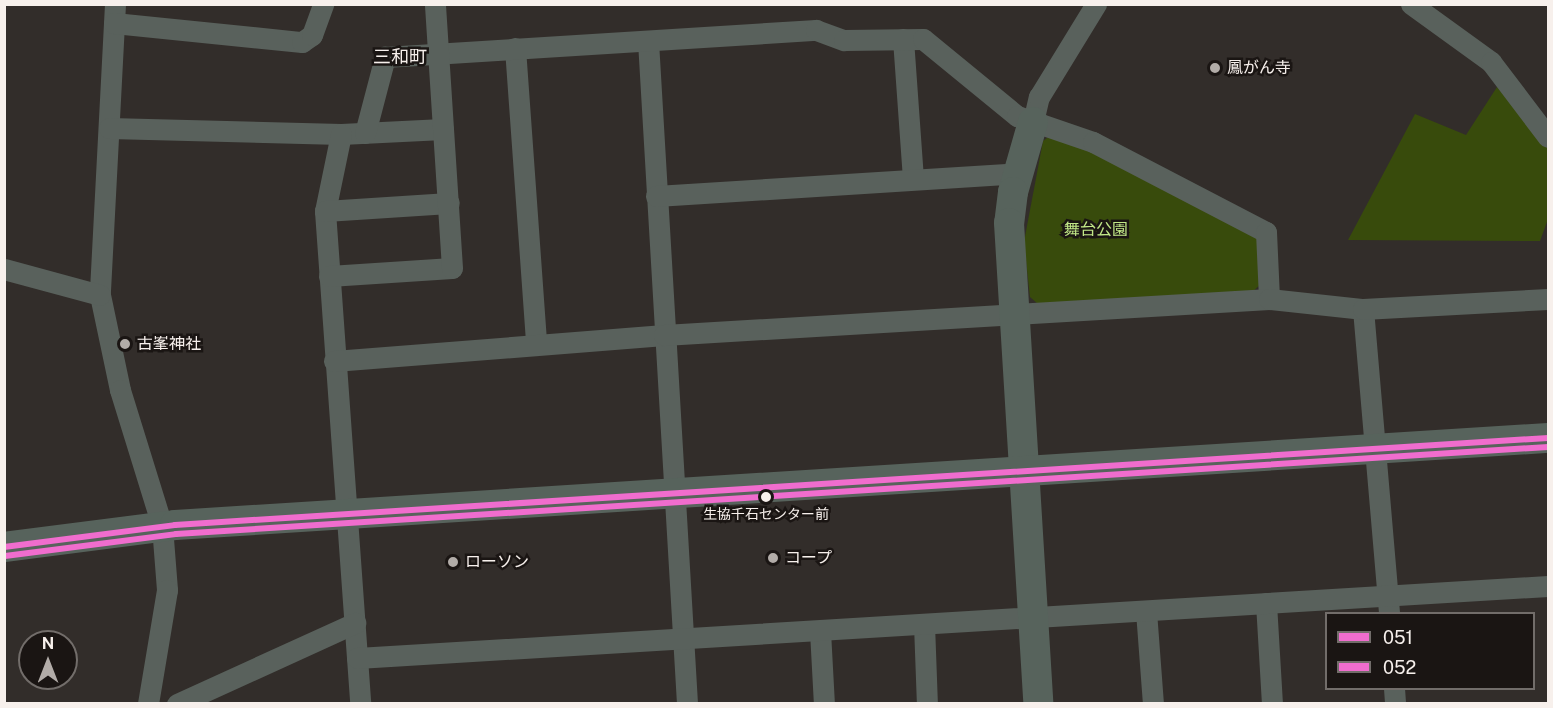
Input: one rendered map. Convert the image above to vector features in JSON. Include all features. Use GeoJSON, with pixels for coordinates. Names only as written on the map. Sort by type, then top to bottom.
{"type":"FeatureCollection","features":[{"type":"Feature","properties":{"kind":"street"},"geometry":{"type":"LineString","coordinates":[[148,704],[167,590],[162,526],[120,390],[100,295],[114,14],[302,42],[312,35],[323,4]]}},
{"type":"Feature","properties":{"kind":"street"},"geometry":{"type":"LineString","coordinates":[[329,276],[452,268],[435,4]]}},
{"type":"Feature","properties":{"kind":"street"},"geometry":{"type":"LineString","coordinates":[[1038,704],[1009,223],[1018,173],[1039,97],[1096,4]]}},
{"type":"Feature","properties":{"kind":"street"},"geometry":{"type":"LineString","coordinates":[[1411,4],[1491,62],[1548,137]]}},
{"type":"Feature","properties":{"kind":"street"},"geometry":{"type":"LineString","coordinates":[[365,133],[386,57],[816,30],[844,40],[923,39],[1017,116],[1093,142],[1266,232],[1269,299]]}},
{"type":"Feature","properties":{"kind":"street"},"geometry":{"type":"LineString","coordinates":[[903,39],[913,179]]}},
{"type":"Feature","properties":{"kind":"street"},"geometry":{"type":"LineString","coordinates":[[648,41],[664,335],[677,494],[682,639],[687,704]]}},
{"type":"Feature","properties":{"kind":"street"},"geometry":{"type":"LineString","coordinates":[[515,48],[536,344]]}},
{"type":"Feature","properties":{"kind":"street"},"geometry":{"type":"LineString","coordinates":[[109,128],[341,134],[443,129]]}},
{"type":"Feature","properties":{"kind":"street"},"geometry":{"type":"LineString","coordinates":[[341,134],[325,211],[344,517],[355,623],[360,704]]}},
{"type":"Feature","properties":{"kind":"street"},"geometry":{"type":"LineString","coordinates":[[656,196],[1018,173]]}},
{"type":"Feature","properties":{"kind":"street"},"geometry":{"type":"LineString","coordinates":[[325,211],[449,203]]}},
{"type":"Feature","properties":{"kind":"street"},"geometry":{"type":"LineString","coordinates":[[4,268],[100,295]]}},
{"type":"Feature","properties":{"kind":"street"},"geometry":{"type":"LineString","coordinates":[[334,361],[664,335],[1269,299],[1363,309],[1548,299]]}},
{"type":"Feature","properties":{"kind":"street"},"geometry":{"type":"LineString","coordinates":[[1363,309],[1389,605]]}},
{"type":"Feature","properties":{"kind":"street"},"geometry":{"type":"LineString","coordinates":[[4,547],[162,526],[344,517],[1548,438]]}},
{"type":"Feature","properties":{"kind":"street"},"geometry":{"type":"LineString","coordinates":[[357,658],[1266,603],[1389,605],[1548,586]]}},
{"type":"Feature","properties":{"kind":"street"},"geometry":{"type":"LineString","coordinates":[[1266,603],[1272,704]]}},
{"type":"Feature","properties":{"kind":"street"},"geometry":{"type":"LineString","coordinates":[[1146,611],[1153,704]]}},
{"type":"Feature","properties":{"kind":"street"},"geometry":{"type":"LineString","coordinates":[[177,704],[355,623]]}},
{"type":"Feature","properties":{"kind":"street"},"geometry":{"type":"LineString","coordinates":[[924,624],[927,704]]}},
{"type":"Feature","properties":{"kind":"street"},"geometry":{"type":"LineString","coordinates":[[820,630],[824,704]]}},
{"type":"Feature","properties":{"kind":"green space"},"geometry":{"type":"Polygon","coordinates":[[[1497,87],[1548,149],[1548,219],[1540,241],[1348,240],[1415,114],[1466,135],[1497,87]]]}},
{"type":"Feature","properties":{"kind":"green space","name":"舞台公園"},"geometry":{"type":"Polygon","coordinates":[[[1051,135],[1091,147],[1257,235],[1260,285],[1252,292],[1038,304],[1030,297],[1024,242],[1043,141],[1051,135]]]}},
{"type":"Feature","properties":{"kind":"transit line","name":"051"},"geometry":{"type":"LineString","coordinates":[[4,547],[175,525],[1548,438]]}},
{"type":"Feature","properties":{"kind":"transit line","name":"052"},"geometry":{"type":"LineString","coordinates":[[5,556],[176,534],[1548,447]]}},
{"type":"Feature","properties":{"kind":"place","name":"鳳がん寺"},"geometry":{"type":"Point","coordinates":[1215,68]}},
{"type":"Feature","properties":{"kind":"place","name":"古峯神社"},"geometry":{"type":"Point","coordinates":[125,344]}},
{"type":"Feature","properties":{"kind":"place","name":"生協千石センター前"},"geometry":{"type":"Point","coordinates":[766,497]}},
{"type":"Feature","properties":{"kind":"place","name":"コープ"},"geometry":{"type":"Point","coordinates":[773,558]}},
{"type":"Feature","properties":{"kind":"place","name":"ローソン"},"geometry":{"type":"Point","coordinates":[453,562]}},
{"type":"Feature","properties":{"kind":"district","name":"三和町"},"geometry":{"type":"Point","coordinates":[400,57]}}]}
